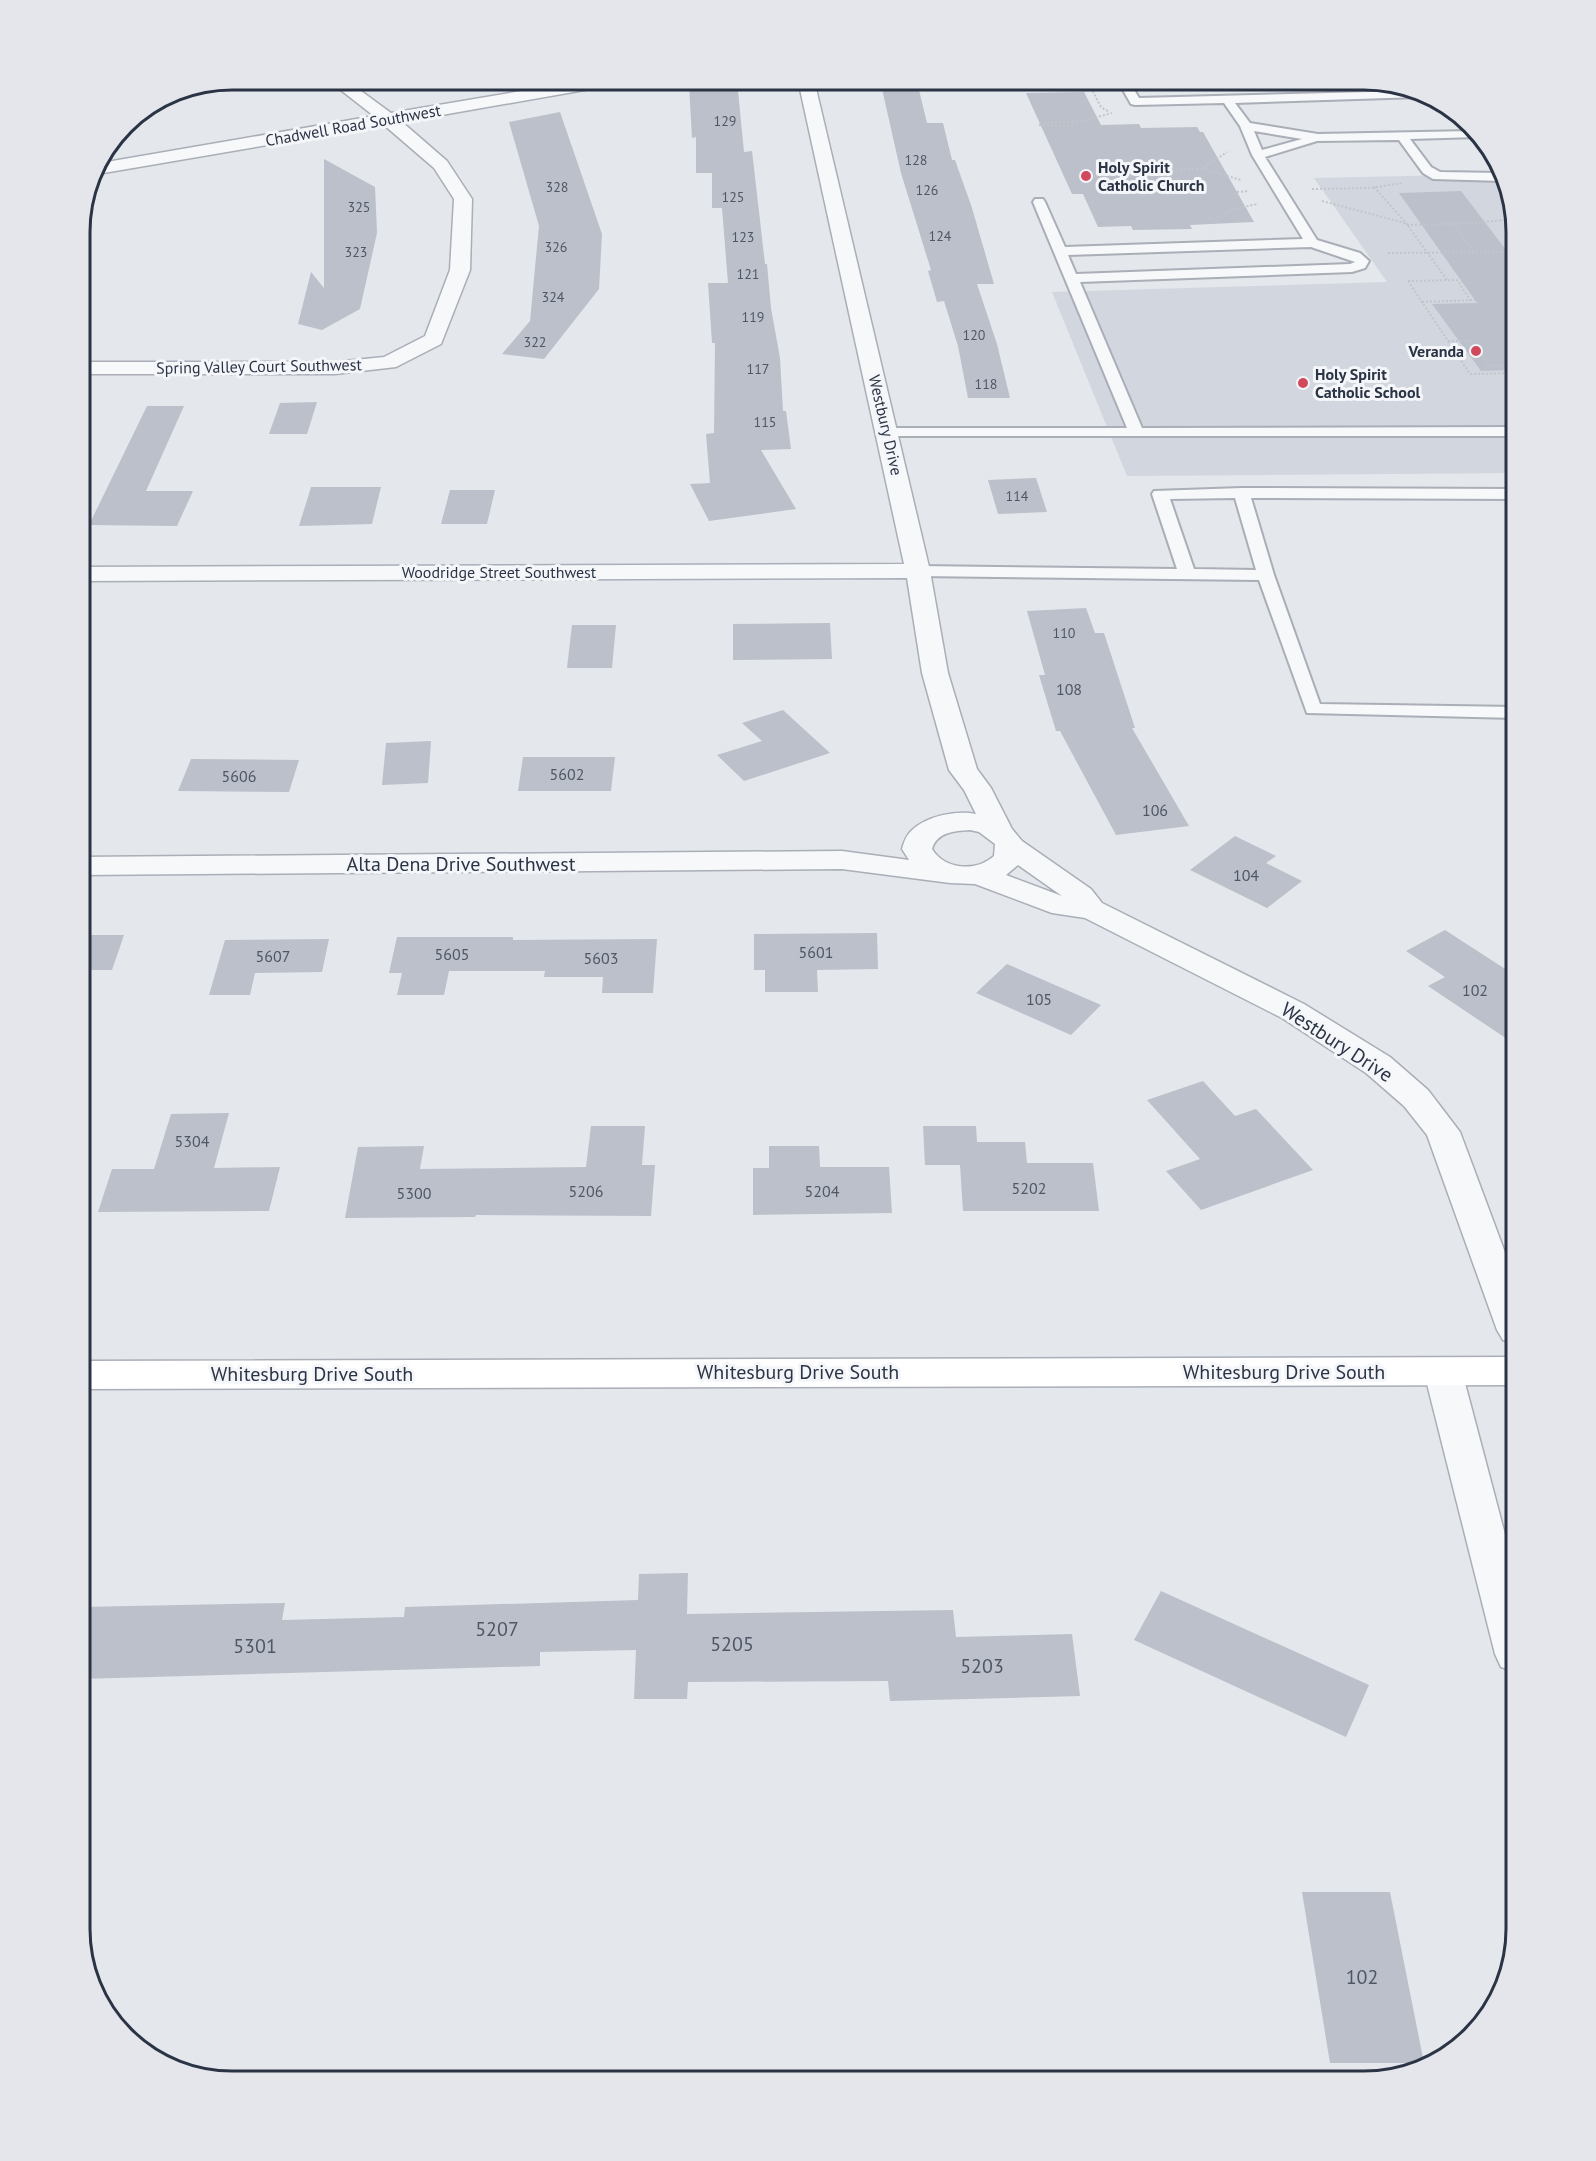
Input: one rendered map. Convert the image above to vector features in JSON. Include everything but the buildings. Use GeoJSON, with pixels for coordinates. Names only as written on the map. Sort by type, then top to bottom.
{"type":"FeatureCollection","features":[{"type":"Feature","properties":{"kind":"main road","name":"Whitesburg Drive South"},"geometry":{"type":"LineString","coordinates":[[90,1375],[1506,1371]]}},
{"type":"Feature","properties":{"kind":"street","name":"Spring Valley Court Southwest"},"geometry":{"type":"LineString","coordinates":[[90,368],[335,368],[389,363],[434,340],[460,270],[463,199],[441,165],[388,119],[349,90]]}},
{"type":"Feature","properties":{"kind":"street","name":"Chadwell Road Southwest"},"geometry":{"type":"LineString","coordinates":[[105,168],[555,90]]}},
{"type":"Feature","properties":{"kind":"street","name":"Westbury Drive"},"geometry":{"type":"LineString","coordinates":[[808,90],[918,571],[935,673],[963,770],[977,788],[1005,839],[1080,896],[1091,909]]}},
{"type":"Feature","properties":{"kind":"street","name":"Woodridge Street Southwest"},"geometry":{"type":"LineString","coordinates":[[90,574],[918,571]]}},
{"type":"Feature","properties":{"kind":"street"},"geometry":{"type":"LineString","coordinates":[[946,873],[932,868],[922,860],[917,851],[917,843],[951,809],[963,770]]}},
{"type":"Feature","properties":{"kind":"street","name":"Alta Dena Drive Southwest"},"geometry":{"type":"LineString","coordinates":[[842,860],[933,829],[973,822],[1005,839]]}},
{"type":"Feature","properties":{"kind":"street"},"geometry":{"type":"LineString","coordinates":[[978,875],[992,872],[1010,857],[1005,839]]}},
{"type":"Feature","properties":{"kind":"street","name":"Alta Dena Drive Southwest"},"geometry":{"type":"LineString","coordinates":[[90,866],[842,860],[978,875]]}},
{"type":"Feature","properties":{"kind":"street","name":"Westbury Drive"},"geometry":{"type":"LineString","coordinates":[[978,875],[1063,907],[1091,909],[1293,1011],[1378,1065],[1416,1098],[1443,1132],[1506,1303]]}},
{"type":"Feature","properties":{"kind":"street"},"geometry":{"type":"LineString","coordinates":[[1443,1372],[1506,1615]]}},
{"type":"Feature","properties":{"kind":"lane"},"geometry":{"type":"LineString","coordinates":[[1129,90],[1135,102],[1398,95]]}},
{"type":"Feature","properties":{"kind":"lane"},"geometry":{"type":"LineString","coordinates":[[1227,99],[1246,126],[1258,155],[1312,243]]}},
{"type":"Feature","properties":{"kind":"lane"},"geometry":{"type":"LineString","coordinates":[[1246,126],[1318,138],[1469,135]]}},
{"type":"Feature","properties":{"kind":"lane"},"geometry":{"type":"LineString","coordinates":[[1402,136],[1427,170],[1437,176],[1495,177]]}},
{"type":"Feature","properties":{"kind":"lane"},"geometry":{"type":"LineString","coordinates":[[1258,155],[1318,138]]}},
{"type":"Feature","properties":{"kind":"lane"},"geometry":{"type":"LineString","coordinates":[[1039,202],[1137,433]]}},
{"type":"Feature","properties":{"kind":"lane"},"geometry":{"type":"LineString","coordinates":[[1060,250],[1312,243],[1355,256],[1362,261],[1360,265],[1352,268],[1071,278]]}},
{"type":"Feature","properties":{"kind":"lane"},"geometry":{"type":"LineString","coordinates":[[888,433],[1506,432]]}},
{"type":"Feature","properties":{"kind":"lane"},"geometry":{"type":"LineString","coordinates":[[1242,493],[1266,575],[1313,709],[1506,713]]}},
{"type":"Feature","properties":{"kind":"lane"},"geometry":{"type":"LineString","coordinates":[[1187,574],[1160,494],[1506,494]]}},
{"type":"Feature","properties":{"kind":"lane"},"geometry":{"type":"LineString","coordinates":[[918,571],[1266,575]]}},
{"type":"Feature","properties":{"kind":"path"},"geometry":{"type":"LineString","coordinates":[[1073,126],[1039,123],[1083,121],[1116,112]]}},
{"type":"Feature","properties":{"kind":"path"},"geometry":{"type":"LineString","coordinates":[[1203,169],[1229,151],[1225,145]]}},
{"type":"Feature","properties":{"kind":"path"},"geometry":{"type":"LineString","coordinates":[[1160,158],[1174,184]]}},
{"type":"Feature","properties":{"kind":"path"},"geometry":{"type":"LineString","coordinates":[[1108,171],[1203,169],[1247,182]]}},
{"type":"Feature","properties":{"kind":"path"},"geometry":{"type":"LineString","coordinates":[[1302,189],[1374,187],[1403,183]]}},
{"type":"Feature","properties":{"kind":"path"},"geometry":{"type":"LineString","coordinates":[[1374,187],[1406,224],[1447,280]]}},
{"type":"Feature","properties":{"kind":"path"},"geometry":{"type":"LineString","coordinates":[[1322,201],[1406,224],[1505,219]]}},
{"type":"Feature","properties":{"kind":"path"},"geometry":{"type":"LineString","coordinates":[[1218,210],[1225,213]]}},
{"type":"Feature","properties":{"kind":"path"},"geometry":{"type":"LineString","coordinates":[[1452,222],[1474,252]]}},
{"type":"Feature","properties":{"kind":"path"},"geometry":{"type":"LineString","coordinates":[[1382,253],[1506,252]]}},
{"type":"Feature","properties":{"kind":"path"},"geometry":{"type":"LineString","coordinates":[[1421,302],[1473,301],[1457,280],[1408,281],[1421,302],[1470,374],[1506,373]]}},
{"type":"Feature","properties":{"kind":"path"},"geometry":{"type":"LineString","coordinates":[[1448,341],[1471,341],[1489,366],[1506,365]]}},
{"type":"Feature","properties":{"kind":"shaded area","name":"Holy Spirit Catholic School"},"geometry":{"type":"Polygon","coordinates":[[[1494,174],[1505,213],[1506,232],[1506,473],[1127,476],[1052,292],[1387,282],[1314,178],[1494,174]]]}},
{"type":"Feature","properties":{"kind":"place","name":"Holy Spirit Catholic Church"},"geometry":{"type":"Point","coordinates":[1086,176]}},
{"type":"Feature","properties":{"kind":"place","name":"Veranda"},"geometry":{"type":"Point","coordinates":[1476,351]}},
{"type":"Feature","properties":{"kind":"place","name":"Holy Spirit Catholic School"},"geometry":{"type":"Point","coordinates":[1303,383]}}]}
